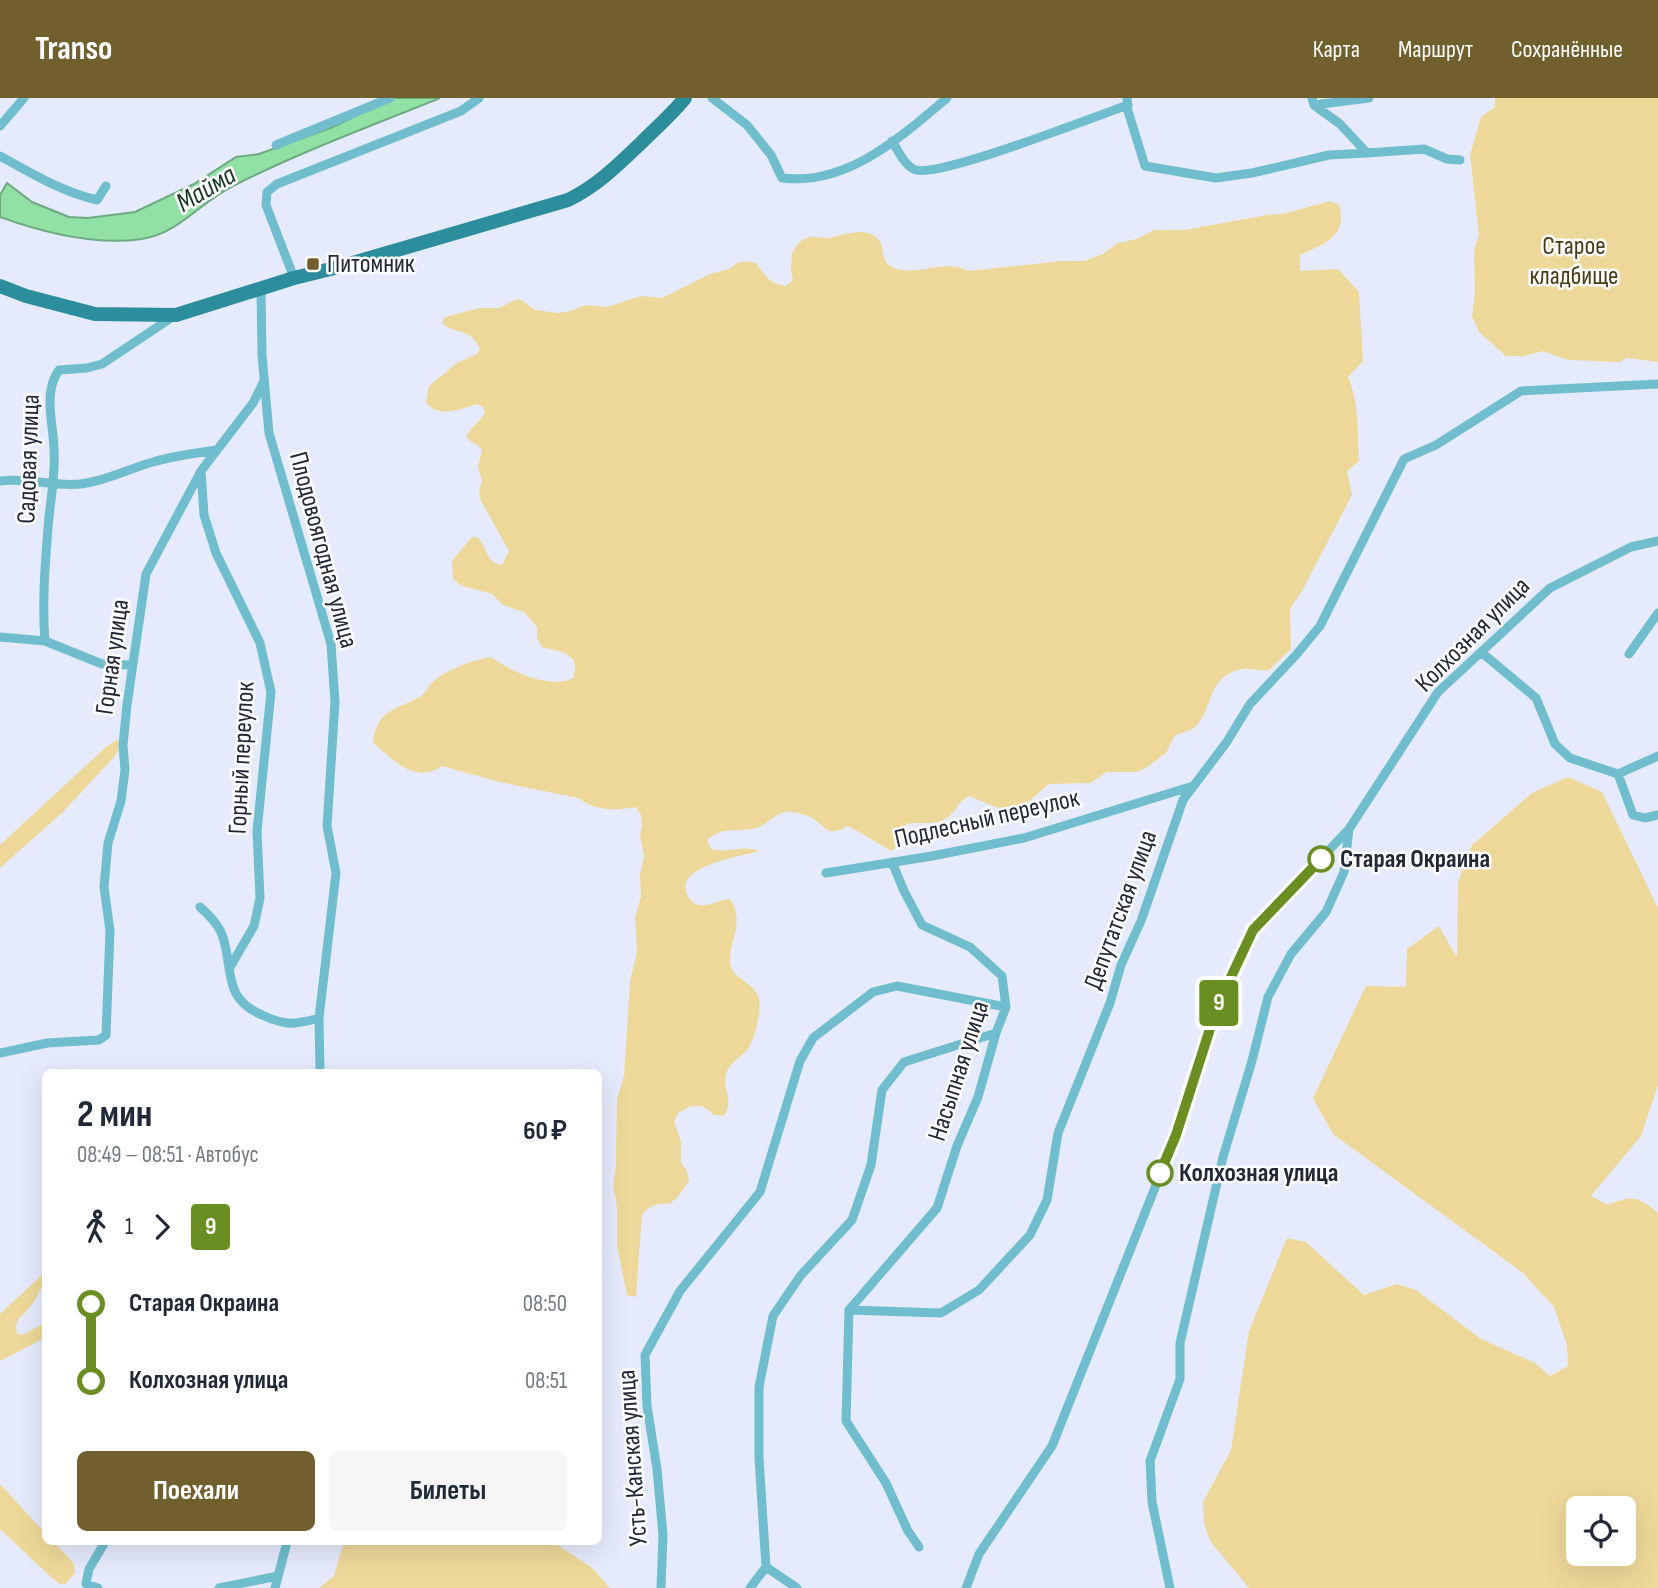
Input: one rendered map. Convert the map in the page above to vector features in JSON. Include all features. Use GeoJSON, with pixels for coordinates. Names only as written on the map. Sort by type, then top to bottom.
{"type":"FeatureCollection","features":[{"type":"Feature","properties":{"kind":"main road"},"geometry":{"type":"LineString","coordinates":[[0,286],[36,299],[95,314],[176,315],[294,278],[568,200],[585,192],[602,178],[674,112],[685,98]]}},
{"type":"Feature","properties":{"kind":"street"},"geometry":{"type":"LineString","coordinates":[[0,126],[24,98]]}},
{"type":"Feature","properties":{"kind":"street"},"geometry":{"type":"LineString","coordinates":[[276,145],[390,98]]}},
{"type":"Feature","properties":{"kind":"street"},"geometry":{"type":"LineString","coordinates":[[294,278],[266,205],[267,192],[277,184],[461,111],[480,98]]}},
{"type":"Feature","properties":{"kind":"street"},"geometry":{"type":"LineString","coordinates":[[712,98],[747,125],[771,155],[782,178],[795,180],[858,165],[947,98]]}},
{"type":"Feature","properties":{"kind":"street"},"geometry":{"type":"LineString","coordinates":[[1313,101],[1369,98]]}},
{"type":"Feature","properties":{"kind":"street"},"geometry":{"type":"LineString","coordinates":[[892,141],[909,167],[919,171],[935,169],[1003,149],[1127,101],[1144,166],[1161,170],[1216,178],[1252,173],[1329,155],[1423,149],[1447,159],[1460,160]]}},
{"type":"Feature","properties":{"kind":"street"},"geometry":{"type":"LineString","coordinates":[[1313,101],[1340,124],[1367,153]]}},
{"type":"Feature","properties":{"kind":"street"},"geometry":{"type":"LineString","coordinates":[[0,156],[78,196],[97,200],[106,186]]}},
{"type":"Feature","properties":{"kind":"street","name":"Плодовоягодная улица"},"geometry":{"type":"LineString","coordinates":[[261,289],[263,383],[269,433],[331,644],[335,702],[327,826],[336,873],[319,1018],[320,1069]]}},
{"type":"Feature","properties":{"kind":"street","name":"Садовая улица"},"geometry":{"type":"LineString","coordinates":[[45,641],[48,527],[54,484],[55,451],[49,389],[53,379],[59,370],[102,364],[176,315]]}},
{"type":"Feature","properties":{"kind":"street","name":"Горная улица"},"geometry":{"type":"LineString","coordinates":[[0,1053],[47,1043],[99,1040],[106,1035],[110,931],[104,887],[108,843],[121,801],[125,769],[123,745],[146,573],[201,471],[253,403],[263,383]]}},
{"type":"Feature","properties":{"kind":"street","name":"Депутатская улица"},"geometry":{"type":"LineString","coordinates":[[849,1310],[941,1313],[979,1290],[1030,1235],[1047,1200],[1058,1133],[1110,1003],[1121,965],[1141,920],[1183,800],[1226,743],[1250,704],[1320,626],[1404,459],[1436,445],[1521,391],[1658,384]]}},
{"type":"Feature","properties":{"kind":"street"},"geometry":{"type":"LineString","coordinates":[[0,481],[42,481],[63,486],[100,480],[152,462],[217,450]]}},
{"type":"Feature","properties":{"kind":"street","name":"Горный переулок"},"geometry":{"type":"LineString","coordinates":[[201,471],[204,515],[216,553],[260,643],[271,692],[257,831],[260,898],[254,926],[229,969]]}},
{"type":"Feature","properties":{"kind":"street","name":"Колхозная улица"},"geometry":{"type":"LineString","coordinates":[[966,1588],[979,1554],[1052,1446],[1176,1135],[1217,1007],[1253,930],[1349,829],[1438,692],[1550,588],[1631,547],[1658,541]]}},
{"type":"Feature","properties":{"kind":"street"},"geometry":{"type":"LineString","coordinates":[[1629,654],[1658,613]]}},
{"type":"Feature","properties":{"kind":"street"},"geometry":{"type":"LineString","coordinates":[[0,637],[45,641],[102,664],[132,666]]}},
{"type":"Feature","properties":{"kind":"street"},"geometry":{"type":"LineString","coordinates":[[1481,652],[1536,698],[1555,744],[1570,758],[1618,774],[1658,757]]}},
{"type":"Feature","properties":{"kind":"street"},"geometry":{"type":"LineString","coordinates":[[1618,774],[1633,815],[1645,818],[1658,815]]}},
{"type":"Feature","properties":{"kind":"street","name":"Подлесный переулок"},"geometry":{"type":"LineString","coordinates":[[826,873],[1024,838],[1195,785]]}},
{"type":"Feature","properties":{"kind":"street"},"geometry":{"type":"LineString","coordinates":[[1170,1588],[1152,1502],[1150,1461],[1180,1379],[1180,1343],[1223,1157],[1268,997],[1291,954],[1326,912],[1344,872],[1349,829]]}},
{"type":"Feature","properties":{"kind":"street","name":"Насыпная улица"},"geometry":{"type":"LineString","coordinates":[[849,1310],[937,1208],[957,1146],[978,1097],[1006,1007],[1002,976],[970,947],[922,925],[892,862]]}},
{"type":"Feature","properties":{"kind":"street"},"geometry":{"type":"LineString","coordinates":[[200,907],[210,915],[221,932],[230,982],[237,997],[248,1009],[288,1025],[319,1018]]}},
{"type":"Feature","properties":{"kind":"street","name":"Усть-Канская улица"},"geometry":{"type":"LineString","coordinates":[[662,1588],[663,1535],[657,1469],[647,1406],[645,1355],[680,1291],[760,1192],[800,1061],[813,1038],[873,992],[897,986],[1006,1007]]}},
{"type":"Feature","properties":{"kind":"street"},"geometry":{"type":"LineString","coordinates":[[750,1588],[766,1567],[759,1458],[759,1387],[773,1316],[801,1275],[852,1220],[871,1165],[883,1090],[904,1062],[996,1033]]}},
{"type":"Feature","properties":{"kind":"street"},"geometry":{"type":"LineString","coordinates":[[849,1310],[846,1421],[886,1483],[908,1531],[919,1547]]}},
{"type":"Feature","properties":{"kind":"street"},"geometry":{"type":"LineString","coordinates":[[99,1588],[86,1584],[89,1569],[104,1545]]}},
{"type":"Feature","properties":{"kind":"street"},"geometry":{"type":"LineString","coordinates":[[275,1588],[286,1545]]}},
{"type":"Feature","properties":{"kind":"street"},"geometry":{"type":"LineString","coordinates":[[766,1567],[797,1588]]}},
{"type":"Feature","properties":{"kind":"street"},"geometry":{"type":"LineString","coordinates":[[219,1588],[278,1576]]}},
{"type":"Feature","properties":{"kind":"green space","name":"Старое кладбище"},"geometry":{"type":"Polygon","coordinates":[[[1495,98],[1658,98],[1658,362],[1627,358],[1620,362],[1568,360],[1543,351],[1524,356],[1506,356],[1479,332],[1472,316],[1475,292],[1474,250],[1479,235],[1470,155],[1481,117],[1495,107],[1495,98]]]}},
{"type":"Feature","properties":{"kind":"green space"},"geometry":{"type":"Polygon","coordinates":[[[1330,201],[1339,205],[1341,216],[1337,232],[1326,243],[1300,255],[1300,271],[1338,269],[1359,292],[1363,361],[1348,377],[1356,408],[1359,461],[1347,471],[1352,495],[1290,609],[1291,649],[1269,670],[1242,669],[1222,679],[1195,727],[1175,735],[1166,753],[1137,772],[1107,772],[1090,783],[1049,784],[1028,802],[1009,807],[998,808],[969,796],[940,821],[906,824],[899,844],[892,851],[847,826],[832,831],[810,817],[788,812],[779,814],[759,827],[720,832],[707,840],[711,849],[747,848],[759,851],[700,869],[686,884],[689,898],[699,905],[730,899],[735,908],[737,923],[730,953],[731,967],[757,993],[760,1003],[759,1017],[750,1045],[726,1074],[728,1105],[724,1116],[714,1115],[701,1106],[678,1113],[674,1122],[681,1141],[681,1163],[687,1171],[689,1181],[669,1204],[654,1206],[642,1214],[636,1297],[627,1295],[617,1245],[617,1205],[613,1186],[617,1099],[624,1076],[630,982],[637,951],[635,917],[641,897],[640,875],[644,856],[640,835],[641,815],[636,807],[599,808],[578,798],[500,782],[442,766],[422,773],[413,771],[404,768],[373,743],[375,731],[384,716],[421,696],[443,674],[468,663],[491,657],[519,673],[553,682],[573,678],[575,669],[572,658],[568,655],[542,647],[537,638],[537,627],[524,612],[503,605],[492,594],[460,585],[453,578],[452,561],[472,537],[481,541],[496,564],[502,565],[509,551],[481,501],[479,491],[482,481],[478,466],[482,450],[466,437],[485,412],[483,407],[477,404],[443,411],[426,402],[429,386],[457,363],[477,354],[480,349],[472,337],[442,323],[445,317],[480,308],[499,308],[517,299],[535,310],[559,313],[586,305],[607,307],[641,296],[662,298],[710,274],[746,261],[756,263],[772,281],[786,286],[793,280],[792,253],[800,242],[810,237],[828,238],[865,232],[879,240],[886,262],[894,268],[913,270],[949,266],[969,271],[1084,261],[1103,254],[1118,243],[1137,239],[1154,230],[1184,230],[1283,214],[1330,201]]]}},
{"type":"Feature","properties":{"kind":"green space"},"geometry":{"type":"Polygon","coordinates":[[[118,739],[119,749],[114,757],[63,812],[0,868],[0,845],[118,739]]]}},
{"type":"Feature","properties":{"kind":"green space"},"geometry":{"type":"Polygon","coordinates":[[[1568,777],[1602,792],[1658,908],[1658,1085],[1641,1136],[1591,1196],[1608,1205],[1629,1199],[1639,1200],[1658,1213],[1658,1588],[1249,1588],[1210,1541],[1204,1523],[1203,1502],[1231,1450],[1249,1331],[1287,1238],[1306,1242],[1364,1295],[1397,1284],[1416,1290],[1481,1339],[1535,1363],[1550,1376],[1568,1366],[1567,1345],[1554,1307],[1523,1273],[1333,1134],[1313,1098],[1366,986],[1406,987],[1407,949],[1439,926],[1457,958],[1458,882],[1472,845],[1532,793],[1568,777]]]}},
{"type":"Feature","properties":{"kind":"green space"},"geometry":{"type":"Polygon","coordinates":[[[42,1275],[40,1291],[19,1319],[16,1328],[17,1333],[22,1335],[42,1325],[42,1340],[0,1361],[0,1314],[42,1275]]]}},
{"type":"Feature","properties":{"kind":"green space"},"geometry":{"type":"Polygon","coordinates":[[[0,1484],[42,1530],[42,1545],[57,1545],[74,1564],[75,1573],[65,1584],[60,1584],[0,1529],[0,1484]]]}},
{"type":"Feature","properties":{"kind":"green space"},"geometry":{"type":"Polygon","coordinates":[[[344,1545],[558,1545],[591,1567],[610,1588],[319,1588],[334,1576],[344,1545]]]}},
{"type":"Feature","properties":{"kind":"water","name":"Майма"},"geometry":{"type":"Polygon","coordinates":[[[392,98],[440,98],[258,174],[221,193],[179,224],[155,236],[124,241],[70,237],[0,217],[0,195],[7,183],[32,202],[69,217],[88,218],[135,212],[194,184],[236,157],[259,154],[333,127],[392,98]]]}},
{"type":"Feature","properties":{"kind":"bus line","name":"9"},"geometry":{"type":"LineString","coordinates":[[1160,1173],[1176,1135],[1217,1007],[1253,930],[1321,859]]}},
{"type":"Feature","properties":{"kind":"place","name":"Питомник"},"geometry":{"type":"Point","coordinates":[313,264]}},
{"type":"Feature","properties":{"kind":"place","name":"Старая Окраина"},"geometry":{"type":"Point","coordinates":[1321,859]}},
{"type":"Feature","properties":{"kind":"place","name":"Колхозная улица"},"geometry":{"type":"Point","coordinates":[1160,1173]}}]}
